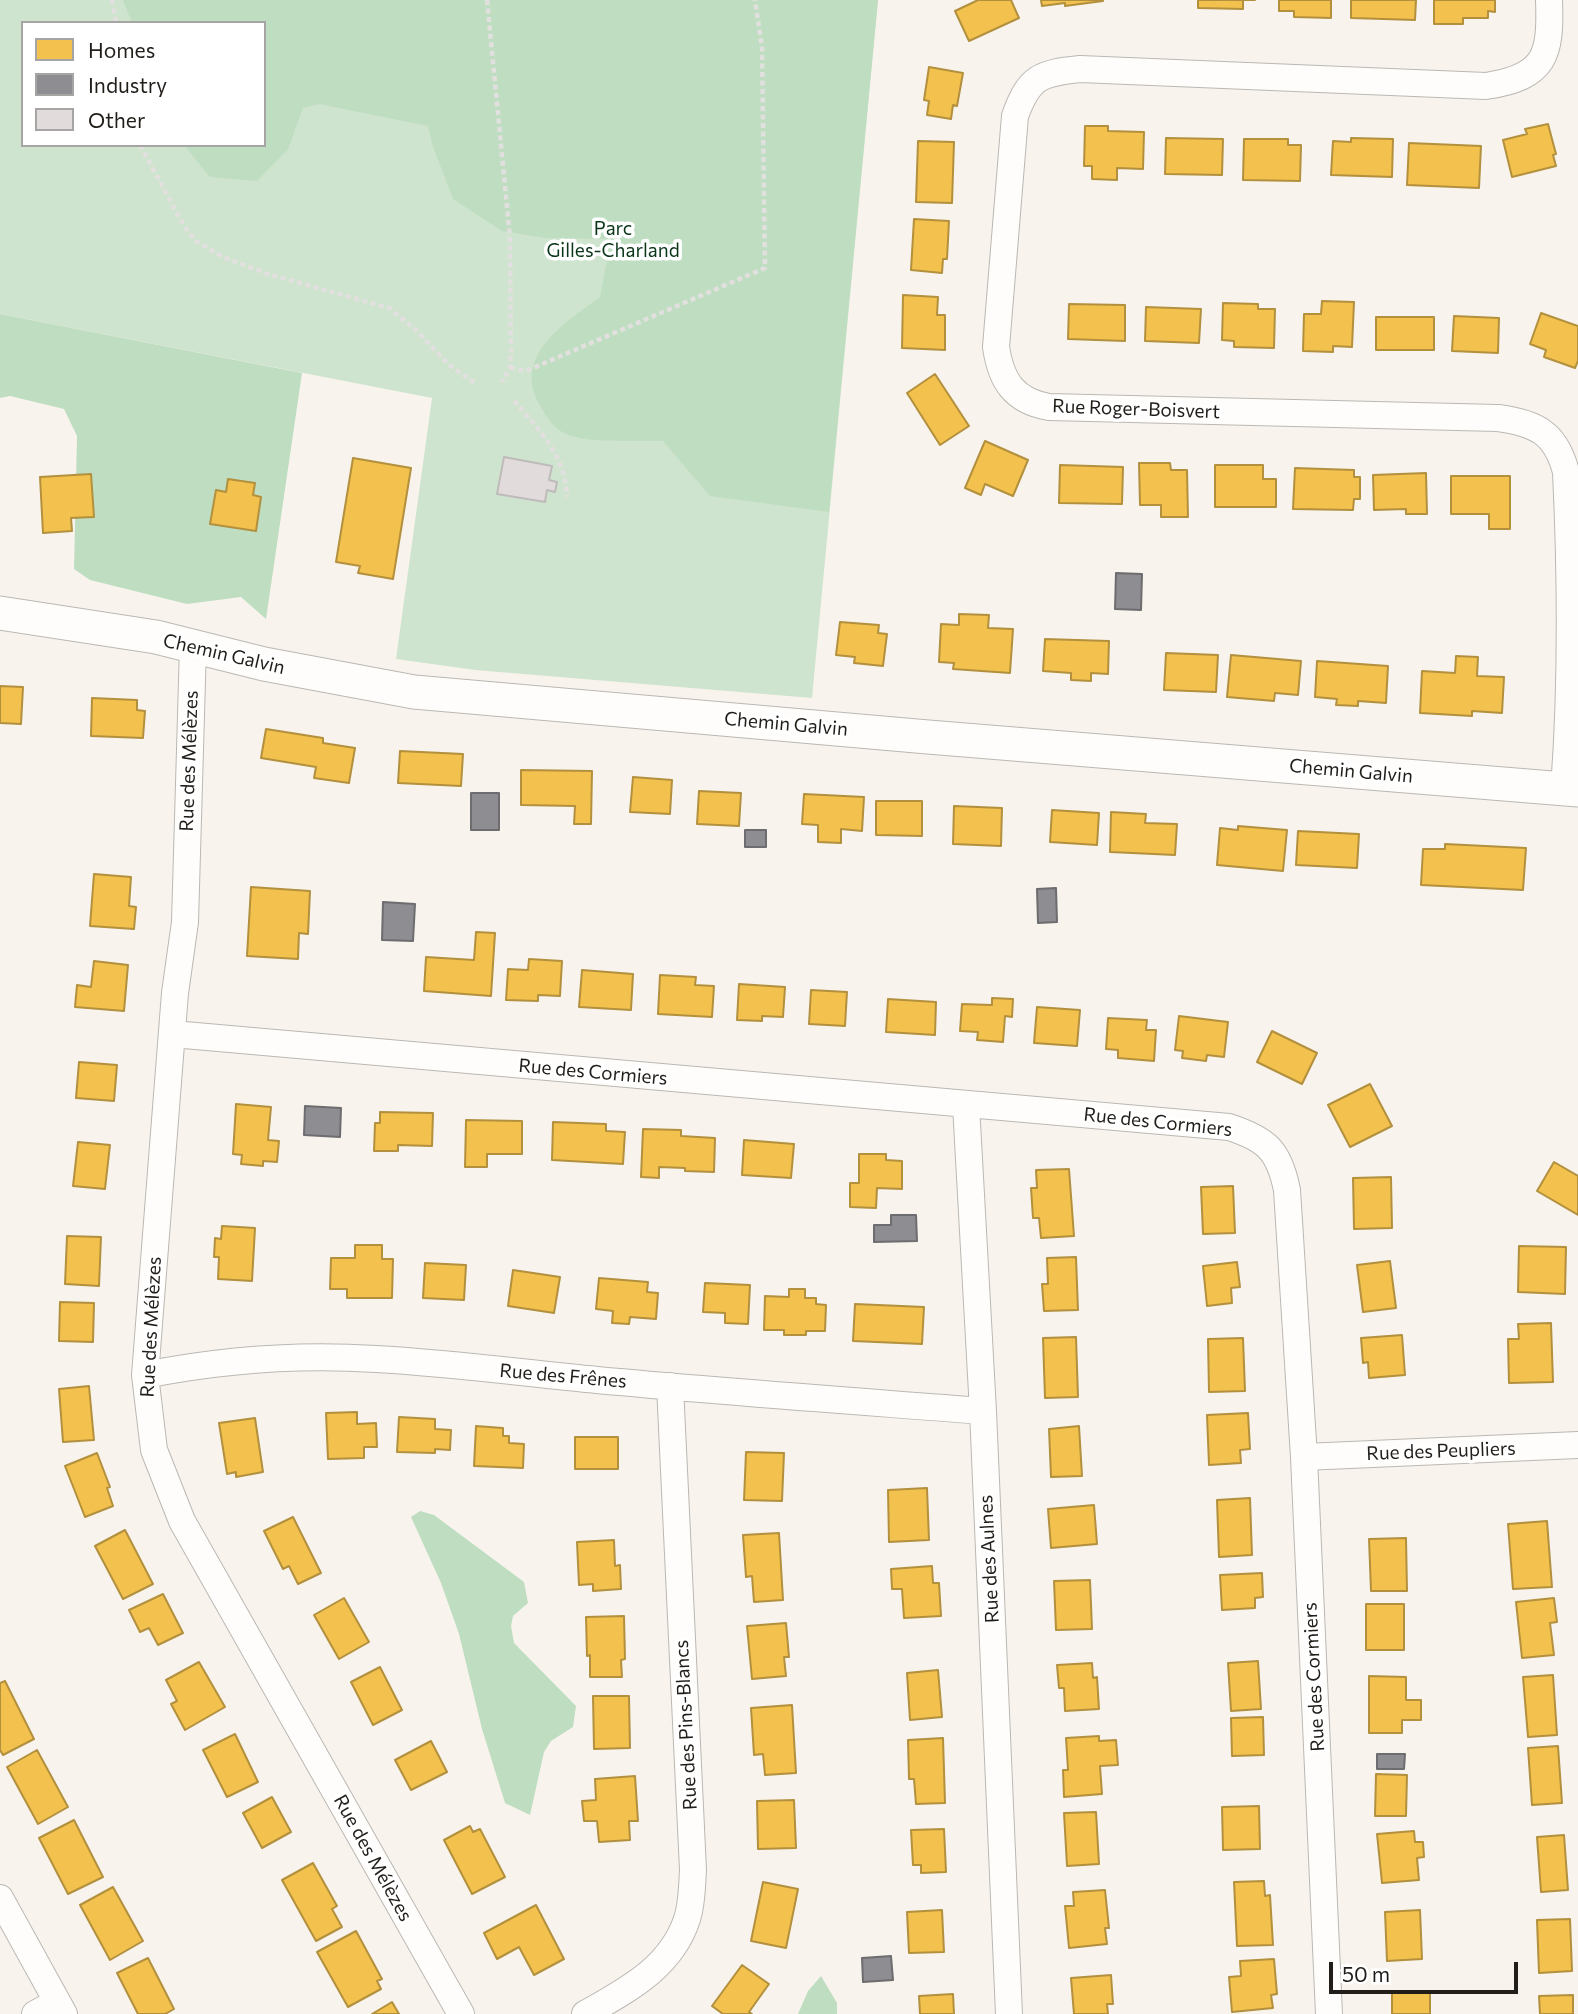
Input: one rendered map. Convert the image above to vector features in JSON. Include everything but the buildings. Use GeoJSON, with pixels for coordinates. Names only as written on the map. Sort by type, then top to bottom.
{"type":"FeatureCollection","features":[{"type":"Feature","properties":{"kind":"street","name":"Rue Roger-Boisvert"},"geometry":{"type":"LineString","coordinates":[[1549,0],[1550,33],[1546,54],[1531,72],[1510,83],[1486,86],[1080,69],[1056,72],[1035,80],[1023,94],[1015,116],[996,348],[999,368],[1009,385],[1021,398],[1035,405],[1498,418],[1520,421],[1539,429],[1554,441],[1562,454],[1566,472],[1572,584],[1571,790]]}},
{"type":"Feature","properties":{"kind":"street","name":"Chemin Galvin"},"geometry":{"type":"LineString","coordinates":[[0,613],[91,626],[193,646],[277,667],[414,692],[1571,790]]}},
{"type":"Feature","properties":{"kind":"street","name":"Rue des Mélèzes"},"geometry":{"type":"LineString","coordinates":[[193,646],[185,922],[175,993],[145,1376],[154,1450],[182,1521],[461,2014]]}},
{"type":"Feature","properties":{"kind":"street","name":"Rue des Cormiers"},"geometry":{"type":"LineString","coordinates":[[173,1034],[1229,1127],[1262,1140],[1282,1167],[1287,1190],[1304,1457],[1329,2014]]}},
{"type":"Feature","properties":{"kind":"street","name":"Rue des Aulnes"},"geometry":{"type":"LineString","coordinates":[[966,1105],[983,1411],[1009,2014]]}},
{"type":"Feature","properties":{"kind":"street","name":"Rue des Frênes"},"geometry":{"type":"LineString","coordinates":[[145,1376],[194,1365],[318,1357],[376,1359],[983,1411]]}},
{"type":"Feature","properties":{"kind":"street","name":"Rue des Pins-Blancs"},"geometry":{"type":"LineString","coordinates":[[585,2014],[639,1984],[660,1965],[676,1943],[687,1919],[691,1897],[693,1870],[670,1386]]}},
{"type":"Feature","properties":{"kind":"street","name":"Rue des Peupliers"},"geometry":{"type":"LineString","coordinates":[[1304,1457],[1578,1445]]}},
{"type":"Feature","properties":{"kind":"street"},"geometry":{"type":"LineString","coordinates":[[0,1898],[52,2010]]}},
{"type":"Feature","properties":{"kind":"path"},"geometry":{"type":"LineString","coordinates":[[112,0],[116,21]]}},
{"type":"Feature","properties":{"kind":"path"},"geometry":{"type":"LineString","coordinates":[[487,0],[510,238],[510,368],[502,382]]}},
{"type":"Feature","properties":{"kind":"path"},"geometry":{"type":"LineString","coordinates":[[510,368],[526,371],[765,268],[762,48],[755,0]]}},
{"type":"Feature","properties":{"kind":"path"},"geometry":{"type":"LineString","coordinates":[[140,147],[184,226],[195,240],[223,257],[268,274],[389,308],[415,328],[448,364],[476,384]]}},
{"type":"Feature","properties":{"kind":"path"},"geometry":{"type":"LineString","coordinates":[[514,401],[550,442],[567,488],[567,497]]}},
{"type":"Feature","properties":{"kind":"green space","name":"Parc Gilles-Charland"},"geometry":{"type":"Polygon","coordinates":[[[0,0],[878,0],[812,698],[475,670],[396,659],[432,398],[0,314],[0,0]]]}},
{"type":"Feature","properties":{"kind":"green space"},"geometry":{"type":"Polygon","coordinates":[[[123,0],[878,0],[829,512],[710,496],[663,441],[585,439],[564,433],[551,423],[533,389],[532,372],[546,343],[572,318],[600,297],[611,239],[545,238],[502,231],[453,199],[428,126],[319,104],[303,108],[288,149],[257,181],[210,177],[186,147],[266,147],[266,21],[131,21],[123,0]]]}},
{"type":"Feature","properties":{"kind":"green space"},"geometry":{"type":"Polygon","coordinates":[[[0,314],[302,373],[266,619],[241,597],[187,604],[90,580],[74,569],[77,436],[64,409],[10,396],[0,398],[0,314]]]}},
{"type":"Feature","properties":{"kind":"green space"},"geometry":{"type":"Polygon","coordinates":[[[420,1511],[434,1515],[524,1582],[528,1603],[513,1616],[511,1626],[514,1643],[576,1706],[573,1727],[551,1741],[544,1752],[530,1815],[505,1803],[482,1729],[459,1634],[441,1583],[411,1517],[420,1511]]]}},
{"type":"Feature","properties":{"kind":"green space"},"geometry":{"type":"Polygon","coordinates":[[[821,1976],[837,2003],[837,2014],[798,2014],[808,1991],[821,1976]]]}}]}
